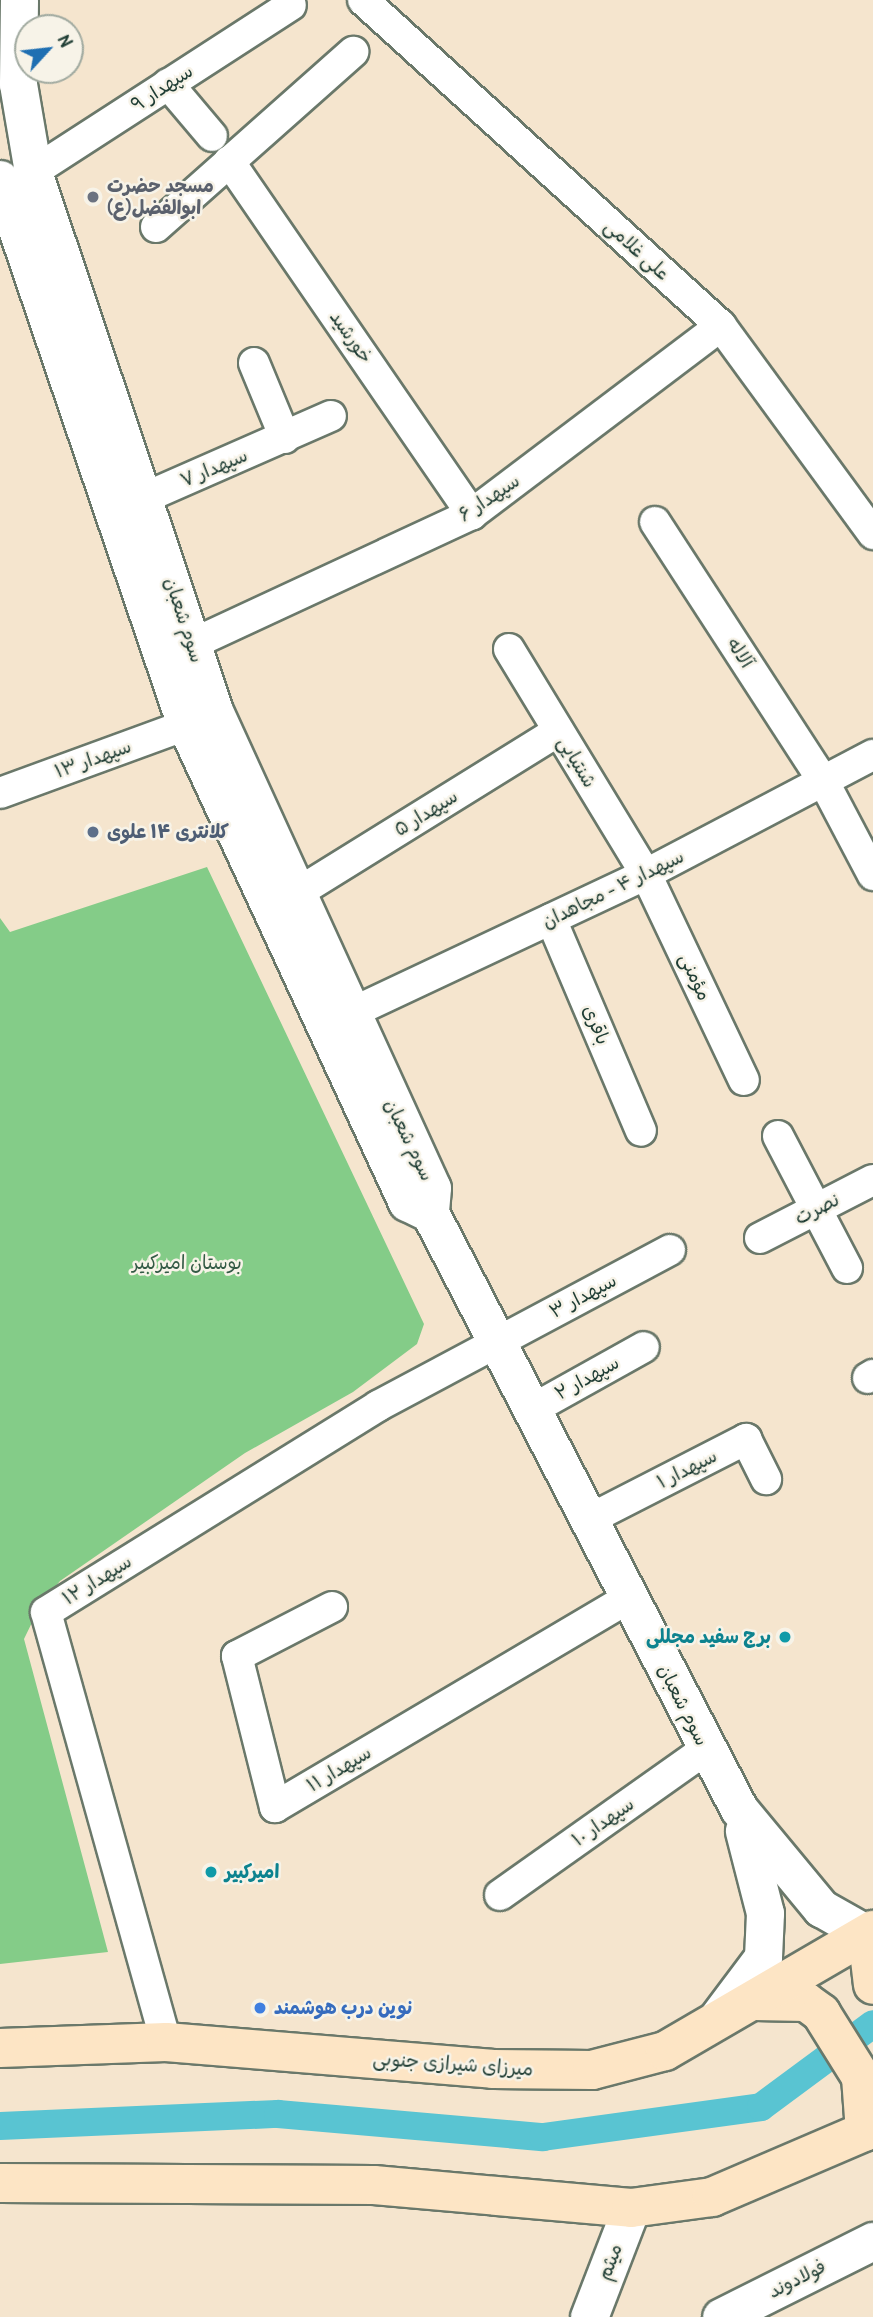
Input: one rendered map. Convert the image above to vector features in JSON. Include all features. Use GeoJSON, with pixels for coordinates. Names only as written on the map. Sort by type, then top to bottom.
{"type":"FeatureCollection","features":[{"type":"Feature","properties":{"kind":"main road","name":"میرزای شیرازی جنوبی"},"geometry":{"type":"LineString","coordinates":[[0,2048],[166,2042],[539,2071],[629,2062],[704,2032],[870,1932]]}},
{"type":"Feature","properties":{"kind":"main road"},"geometry":{"type":"LineString","coordinates":[[870,1932],[872,1983]]}},
{"type":"Feature","properties":{"kind":"main road"},"geometry":{"type":"LineString","coordinates":[[0,2183],[374,2185],[631,2208],[712,2197],[870,2131],[861,2077],[821,2013],[806,2002],[755,2001]]}},
{"type":"Feature","properties":{"kind":"street","name":"سوم شعبان"},"geometry":{"type":"LineString","coordinates":[[19,0],[17,176],[186,725],[407,1202],[430,1213]]}},
{"type":"Feature","properties":{"kind":"street","name":"علی غلامی"},"geometry":{"type":"LineString","coordinates":[[363,0],[721,326],[873,534]]}},
{"type":"Feature","properties":{"kind":"street","name":"سپهدار ۹"},"geometry":{"type":"LineString","coordinates":[[17,176],[168,85],[290,5]]}},
{"type":"Feature","properties":{"kind":"street"},"geometry":{"type":"LineString","coordinates":[[156,227],[353,52]]}},
{"type":"Feature","properties":{"kind":"street"},"geometry":{"type":"LineString","coordinates":[[168,85],[212,136]]}},
{"type":"Feature","properties":{"kind":"street","name":"خورشید"},"geometry":{"type":"LineString","coordinates":[[229,161],[472,513]]}},
{"type":"Feature","properties":{"kind":"street","name":"سوم شعبان"},"geometry":{"type":"LineString","coordinates":[[17,176],[144,498],[214,711],[294,895],[432,1188],[430,1213],[739,1810],[821,1908],[870,1932]]}},
{"type":"Feature","properties":{"kind":"street","name":"سپهدار ۶"},"geometry":{"type":"LineString","coordinates":[[192,644],[472,513],[721,326]]}},
{"type":"Feature","properties":{"kind":"street"},"geometry":{"type":"LineString","coordinates":[[254,363],[285,438]]}},
{"type":"Feature","properties":{"kind":"street","name":"سپهدار ۷"},"geometry":{"type":"LineString","coordinates":[[144,498],[331,416]]}},
{"type":"Feature","properties":{"kind":"street","name":"آلاله"},"geometry":{"type":"LineString","coordinates":[[655,522],[825,785],[873,875]]}},
{"type":"Feature","properties":{"kind":"street","name":"شنتیایی"},"geometry":{"type":"LineString","coordinates":[[509,649],[646,874]]}},
{"type":"Feature","properties":{"kind":"street","name":"سپهدار ۱۳"},"geometry":{"type":"LineString","coordinates":[[0,793],[186,725]]}},
{"type":"Feature","properties":{"kind":"street","name":"سپهدار ۵"},"geometry":{"type":"LineString","coordinates":[[294,895],[558,731]]}},
{"type":"Feature","properties":{"kind":"street","name":"سپهدار ۴ - مجاهدان"},"geometry":{"type":"LineString","coordinates":[[349,1014],[646,874],[825,785],[873,755]]}},
{"type":"Feature","properties":{"kind":"street","name":"مؤمنی"},"geometry":{"type":"LineString","coordinates":[[646,874],[744,1080]]}},
{"type":"Feature","properties":{"kind":"street","name":"باقری"},"geometry":{"type":"LineString","coordinates":[[551,919],[641,1131]]}},
{"type":"Feature","properties":{"kind":"street"},"geometry":{"type":"LineString","coordinates":[[778,1136],[846,1268]]}},
{"type":"Feature","properties":{"kind":"street","name":"نصرت"},"geometry":{"type":"LineString","coordinates":[[760,1238],[873,1180]]}},
{"type":"Feature","properties":{"kind":"street","name":"سپهدار ۳"},"geometry":{"type":"LineString","coordinates":[[496,1343],[670,1250]]}},
{"type":"Feature","properties":{"kind":"street","name":"سپهدار ۱۲"},"geometry":{"type":"LineString","coordinates":[[166,2042],[46,1612],[377,1406],[496,1343]]}},
{"type":"Feature","properties":{"kind":"street","name":"سپهدار ۲"},"geometry":{"type":"LineString","coordinates":[[531,1410],[643,1347]]}},
{"type":"Feature","properties":{"kind":"street","name":"سپهدار ۱"},"geometry":{"type":"LineString","coordinates":[[588,1520],[746,1439],[766,1479]]}},
{"type":"Feature","properties":{"kind":"street","name":"سپهدار ۱۱"},"geometry":{"type":"LineString","coordinates":[[332,1607],[237,1656],[275,1807],[628,1598]]}},
{"type":"Feature","properties":{"kind":"street","name":"سپهدار ۱۰"},"geometry":{"type":"LineString","coordinates":[[500,1895],[706,1749]]}},
{"type":"Feature","properties":{"kind":"street"},"geometry":{"type":"LineString","coordinates":[[704,2032],[763,1957],[765,1913],[739,1810]]}},
{"type":"Feature","properties":{"kind":"street","name":"میثم"},"geometry":{"type":"LineString","coordinates":[[589,2317],[631,2208]]}},
{"type":"Feature","properties":{"kind":"street","name":"فولادوند"},"geometry":{"type":"LineString","coordinates":[[721,2317],[873,2241]]}},
{"type":"Feature","properties":{"kind":"green space","name":"بوستان امیرکبیر"},"geometry":{"type":"Polygon","coordinates":[[[207,867],[424,1324],[417,1344],[353,1392],[245,1453],[60,1581],[41,1604],[24,1639],[108,1952],[0,1964],[0,918],[10,932],[207,867]]]}},
{"type":"Feature","properties":{"kind":"waterway"},"geometry":{"type":"LineString","coordinates":[[0,2126],[278,2114],[543,2137],[761,2107],[873,2024]]}},
{"type":"Feature","properties":{"kind":"place","name":"مسجد حضرت ابوالفضل(ع)"},"geometry":{"type":"Point","coordinates":[93,197]}},
{"type":"Feature","properties":{"kind":"place","name":"کلانتری ۱۴ علوی"},"geometry":{"type":"Point","coordinates":[93,832]}},
{"type":"Feature","properties":{"kind":"place","name":"برج سفید مجللی"},"geometry":{"type":"Point","coordinates":[785,1637]}},
{"type":"Feature","properties":{"kind":"place","name":"امیرکبیر"},"geometry":{"type":"Point","coordinates":[211,1872]}},
{"type":"Feature","properties":{"kind":"place","name":"نوین درب هوشمند"},"geometry":{"type":"Point","coordinates":[260,2008]}}]}
